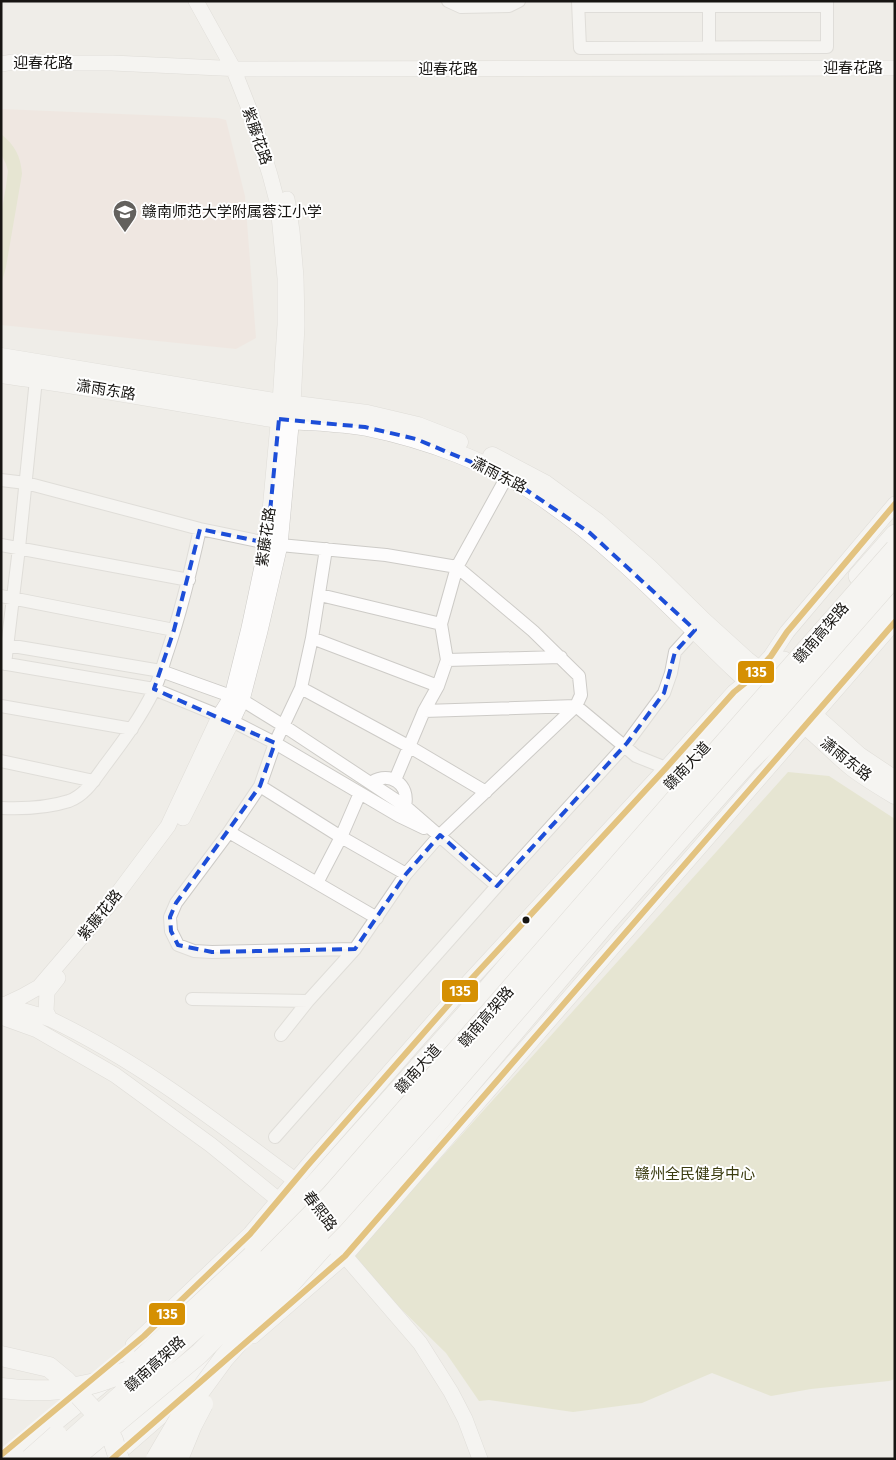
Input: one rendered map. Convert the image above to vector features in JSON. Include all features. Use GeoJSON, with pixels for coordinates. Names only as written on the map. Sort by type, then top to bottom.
{"type":"FeatureCollection","features":[{"type":"Feature","properties":{"kind":"highway","name":"赣南高架路"},"geometry":{"type":"LineString","coordinates":[[72,1459],[200,1354],[332,1220],[460,1062],[895,549]]}},
{"type":"Feature","properties":{"kind":"highway","name":"赣南高架路"},"geometry":{"type":"LineString","coordinates":[[50,1459],[221,1306],[460,1062],[680,821],[895,576]]}},
{"type":"Feature","properties":{"kind":"highway"},"geometry":{"type":"LineString","coordinates":[[156,1459],[180,1418],[224,1358],[365,1197],[460,1062]]}},
{"type":"Feature","properties":{"kind":"highway"},"geometry":{"type":"LineString","coordinates":[[30,1459],[227,1280],[328,1183],[460,1062]]}},
{"type":"Feature","properties":{"kind":"highway"},"geometry":{"type":"LineString","coordinates":[[1,1356],[49,1368],[66,1381],[101,1419],[113,1440],[119,1459]]}},
{"type":"Feature","properties":{"kind":"highway"},"geometry":{"type":"LineString","coordinates":[[178,1459],[224,1358]]}},
{"type":"Feature","properties":{"kind":"highway"},"geometry":{"type":"LineString","coordinates":[[1,1388],[54,1390],[91,1384],[128,1371]]}},
{"type":"Feature","properties":{"kind":"main road","name":"潇雨东路"},"geometry":{"type":"LineString","coordinates":[[1,357],[286,412]]}},
{"type":"Feature","properties":{"kind":"main road","name":"潇雨东路"},"geometry":{"type":"LineString","coordinates":[[1,374],[286,412],[367,414],[418,426],[480,450],[590,532],[737,670],[759,679]]}},
{"type":"Feature","properties":{"kind":"main road","name":"潇雨东路"},"geometry":{"type":"LineString","coordinates":[[510,472],[545,484],[597,522],[649,568],[759,679],[804,716],[895,780]]}},
{"type":"Feature","properties":{"kind":"main road","name":"赣南大道"},"geometry":{"type":"LineString","coordinates":[[9,1459],[125,1364],[229,1267],[278,1226],[285,1206],[301,1187],[477,1002],[570,892],[759,679],[895,534]]}},
{"type":"Feature","properties":{"kind":"main road"},"geometry":{"type":"LineString","coordinates":[[91,1459],[284,1297],[341,1245],[609,920],[748,763],[804,716],[817,693],[895,600]]}},
{"type":"Feature","properties":{"kind":"main road","name":"潇雨东路"},"geometry":{"type":"LineString","coordinates":[[804,716],[852,767],[895,795]]}},
{"type":"Feature","properties":{"kind":"street","name":"紫藤花路"},"geometry":{"type":"LineString","coordinates":[[196,1],[238,69]]}},
{"type":"Feature","properties":{"kind":"street","name":"紫藤花路"},"geometry":{"type":"LineString","coordinates":[[2,1009],[39,987],[89,930],[168,826],[237,698],[249,628],[274,544],[286,412],[297,325],[292,231],[288,203],[280,173],[260,113],[205,1]]}},
{"type":"Feature","properties":{"kind":"street"},"geometry":{"type":"LineString","coordinates":[[448,1],[461,7],[510,6],[519,1]]}},
{"type":"Feature","properties":{"kind":"street"},"geometry":{"type":"LineString","coordinates":[[578,4],[661,4],[709,6],[827,4],[827,47],[580,48],[578,4]]}},
{"type":"Feature","properties":{"kind":"street"},"geometry":{"type":"LineString","coordinates":[[708,47],[709,6]]}},
{"type":"Feature","properties":{"kind":"street","name":"迎春花路"},"geometry":{"type":"LineString","coordinates":[[1,64],[13,62],[112,63],[238,69],[895,68]]}},
{"type":"Feature","properties":{"kind":"street"},"geometry":{"type":"LineString","coordinates":[[36,379],[19,548],[7,597],[3,663],[154,689],[226,718],[275,743],[399,816],[440,835]]}},
{"type":"Feature","properties":{"kind":"street"},"geometry":{"type":"LineString","coordinates":[[395,780],[424,711],[438,686],[447,660],[441,624],[457,567],[510,472]]}},
{"type":"Feature","properties":{"kind":"street"},"geometry":{"type":"LineString","coordinates":[[1,480],[26,484],[200,529],[274,544],[386,555],[457,567],[533,631],[579,676],[581,695],[576,706],[440,835],[406,874],[355,950],[308,1001],[281,1035]]}},
{"type":"Feature","properties":{"kind":"street"},"geometry":{"type":"LineString","coordinates":[[301,1187],[463,988],[734,692],[759,679],[787,632],[895,504]]}},
{"type":"Feature","properties":{"kind":"street"},"geometry":{"type":"LineString","coordinates":[[1,808],[32,809],[70,801],[82,793],[94,781],[132,728],[154,689],[161,671],[188,580],[200,529]]}},
{"type":"Feature","properties":{"kind":"street"},"geometry":{"type":"LineString","coordinates":[[1,546],[188,580]]}},
{"type":"Feature","properties":{"kind":"street"},"geometry":{"type":"LineString","coordinates":[[326,549],[320,595],[301,688],[275,743],[260,786],[229,832],[176,903],[170,917],[171,931],[178,944],[194,951],[355,950]]}},
{"type":"Feature","properties":{"kind":"street"},"geometry":{"type":"LineString","coordinates":[[320,595],[441,624]]}},
{"type":"Feature","properties":{"kind":"street"},"geometry":{"type":"LineString","coordinates":[[7,597],[174,630]]}},
{"type":"Feature","properties":{"kind":"street"},"geometry":{"type":"LineString","coordinates":[[804,716],[895,622]]}},
{"type":"Feature","properties":{"kind":"street"},"geometry":{"type":"LineString","coordinates":[[275,1137],[623,747],[664,693],[671,673],[675,652],[695,630]]}},
{"type":"Feature","properties":{"kind":"street"},"geometry":{"type":"LineString","coordinates":[[312,638],[438,686]]}},
{"type":"Feature","properties":{"kind":"street"},"geometry":{"type":"LineString","coordinates":[[4,645],[161,671],[237,698],[372,782],[440,835],[497,886]]}},
{"type":"Feature","properties":{"kind":"street"},"geometry":{"type":"LineString","coordinates":[[447,660],[561,657]]}},
{"type":"Feature","properties":{"kind":"street"},"geometry":{"type":"LineString","coordinates":[[301,688],[410,747],[486,792]]}},
{"type":"Feature","properties":{"kind":"street"},"geometry":{"type":"LineString","coordinates":[[1,706],[132,728]]}},
{"type":"Feature","properties":{"kind":"street"},"geometry":{"type":"LineString","coordinates":[[424,711],[576,706],[636,756],[666,768]]}},
{"type":"Feature","properties":{"kind":"street","name":"紫藤花路"},"geometry":{"type":"LineString","coordinates":[[50,1019],[46,1011],[47,992],[122,903],[176,832],[226,718]]}},
{"type":"Feature","properties":{"kind":"street"},"geometry":{"type":"LineString","coordinates":[[1,761],[94,781]]}},
{"type":"Feature","properties":{"kind":"street"},"geometry":{"type":"LineString","coordinates":[[372,782],[380,778],[395,780],[405,791],[405,806]]}},
{"type":"Feature","properties":{"kind":"street"},"geometry":{"type":"LineString","coordinates":[[260,786],[341,838],[406,874]]}},
{"type":"Feature","properties":{"kind":"street"},"geometry":{"type":"LineString","coordinates":[[317,883],[341,838],[360,793]]}},
{"type":"Feature","properties":{"kind":"street"},"geometry":{"type":"LineString","coordinates":[[229,832],[377,918]]}},
{"type":"Feature","properties":{"kind":"street"},"geometry":{"type":"LineString","coordinates":[[192,999],[308,1001]]}},
{"type":"Feature","properties":{"kind":"street","name":"春熙路"},"geometry":{"type":"LineString","coordinates":[[2,1009],[50,1019],[169,1087],[301,1187],[341,1245]]}},
{"type":"Feature","properties":{"kind":"street","name":"春熙路"},"geometry":{"type":"LineString","coordinates":[[2,1009],[116,1075],[211,1145],[285,1206],[341,1245]]}},
{"type":"Feature","properties":{"kind":"street"},"geometry":{"type":"LineString","coordinates":[[1,1455],[144,1336],[250,1234],[285,1206]]}},
{"type":"Feature","properties":{"kind":"street"},"geometry":{"type":"LineString","coordinates":[[112,1459],[341,1245],[420,1343],[451,1392],[465,1419],[480,1459]]}},
{"type":"Feature","properties":{"kind":"highlighted area"},"geometry":{"type":"Polygon","coordinates":[[[279,419],[365,427],[416,439],[507,477],[590,533],[695,630],[675,652],[664,693],[627,743],[497,886],[440,835],[406,874],[355,949],[212,952],[178,945],[171,931],[170,917],[176,903],[260,786],[275,743],[154,689],[174,630],[200,529],[267,543],[279,419]]]}},
{"type":"Feature","properties":{"kind":"shaded area","name":"赣南师范大学附属蓉江小学"},"geometry":{"type":"Polygon","coordinates":[[[1,109],[218,118],[226,120],[245,196],[256,338],[236,349],[1,325],[1,109]]]}},
{"type":"Feature","properties":{"kind":"green space"},"geometry":{"type":"Polygon","coordinates":[[[1,134],[10,142],[16,152],[22,174],[6,267],[1,285],[1,215],[8,171],[1,154],[1,134]]]}},
{"type":"Feature","properties":{"kind":"green space","name":"赣州全民健身中心"},"geometry":{"type":"Polygon","coordinates":[[[788,772],[829,776],[895,819],[895,1379],[811,1389],[771,1396],[712,1373],[642,1403],[573,1412],[489,1400],[479,1401],[446,1353],[350,1259],[788,772]]]}},
{"type":"Feature","properties":{"kind":"transit line","name":"135"},"geometry":{"type":"LineString","coordinates":[[1,1455],[144,1336],[250,1234],[463,988],[734,692],[749,680],[771,656],[787,632],[895,504]]}},
{"type":"Feature","properties":{"kind":"transit line","name":"135"},"geometry":{"type":"LineString","coordinates":[[112,1459],[345,1256],[895,622]]}},
{"type":"Feature","properties":{"kind":"place","name":"赣南师范大学附属蓉江小学"},"geometry":{"type":"Point","coordinates":[125,233]}}]}
